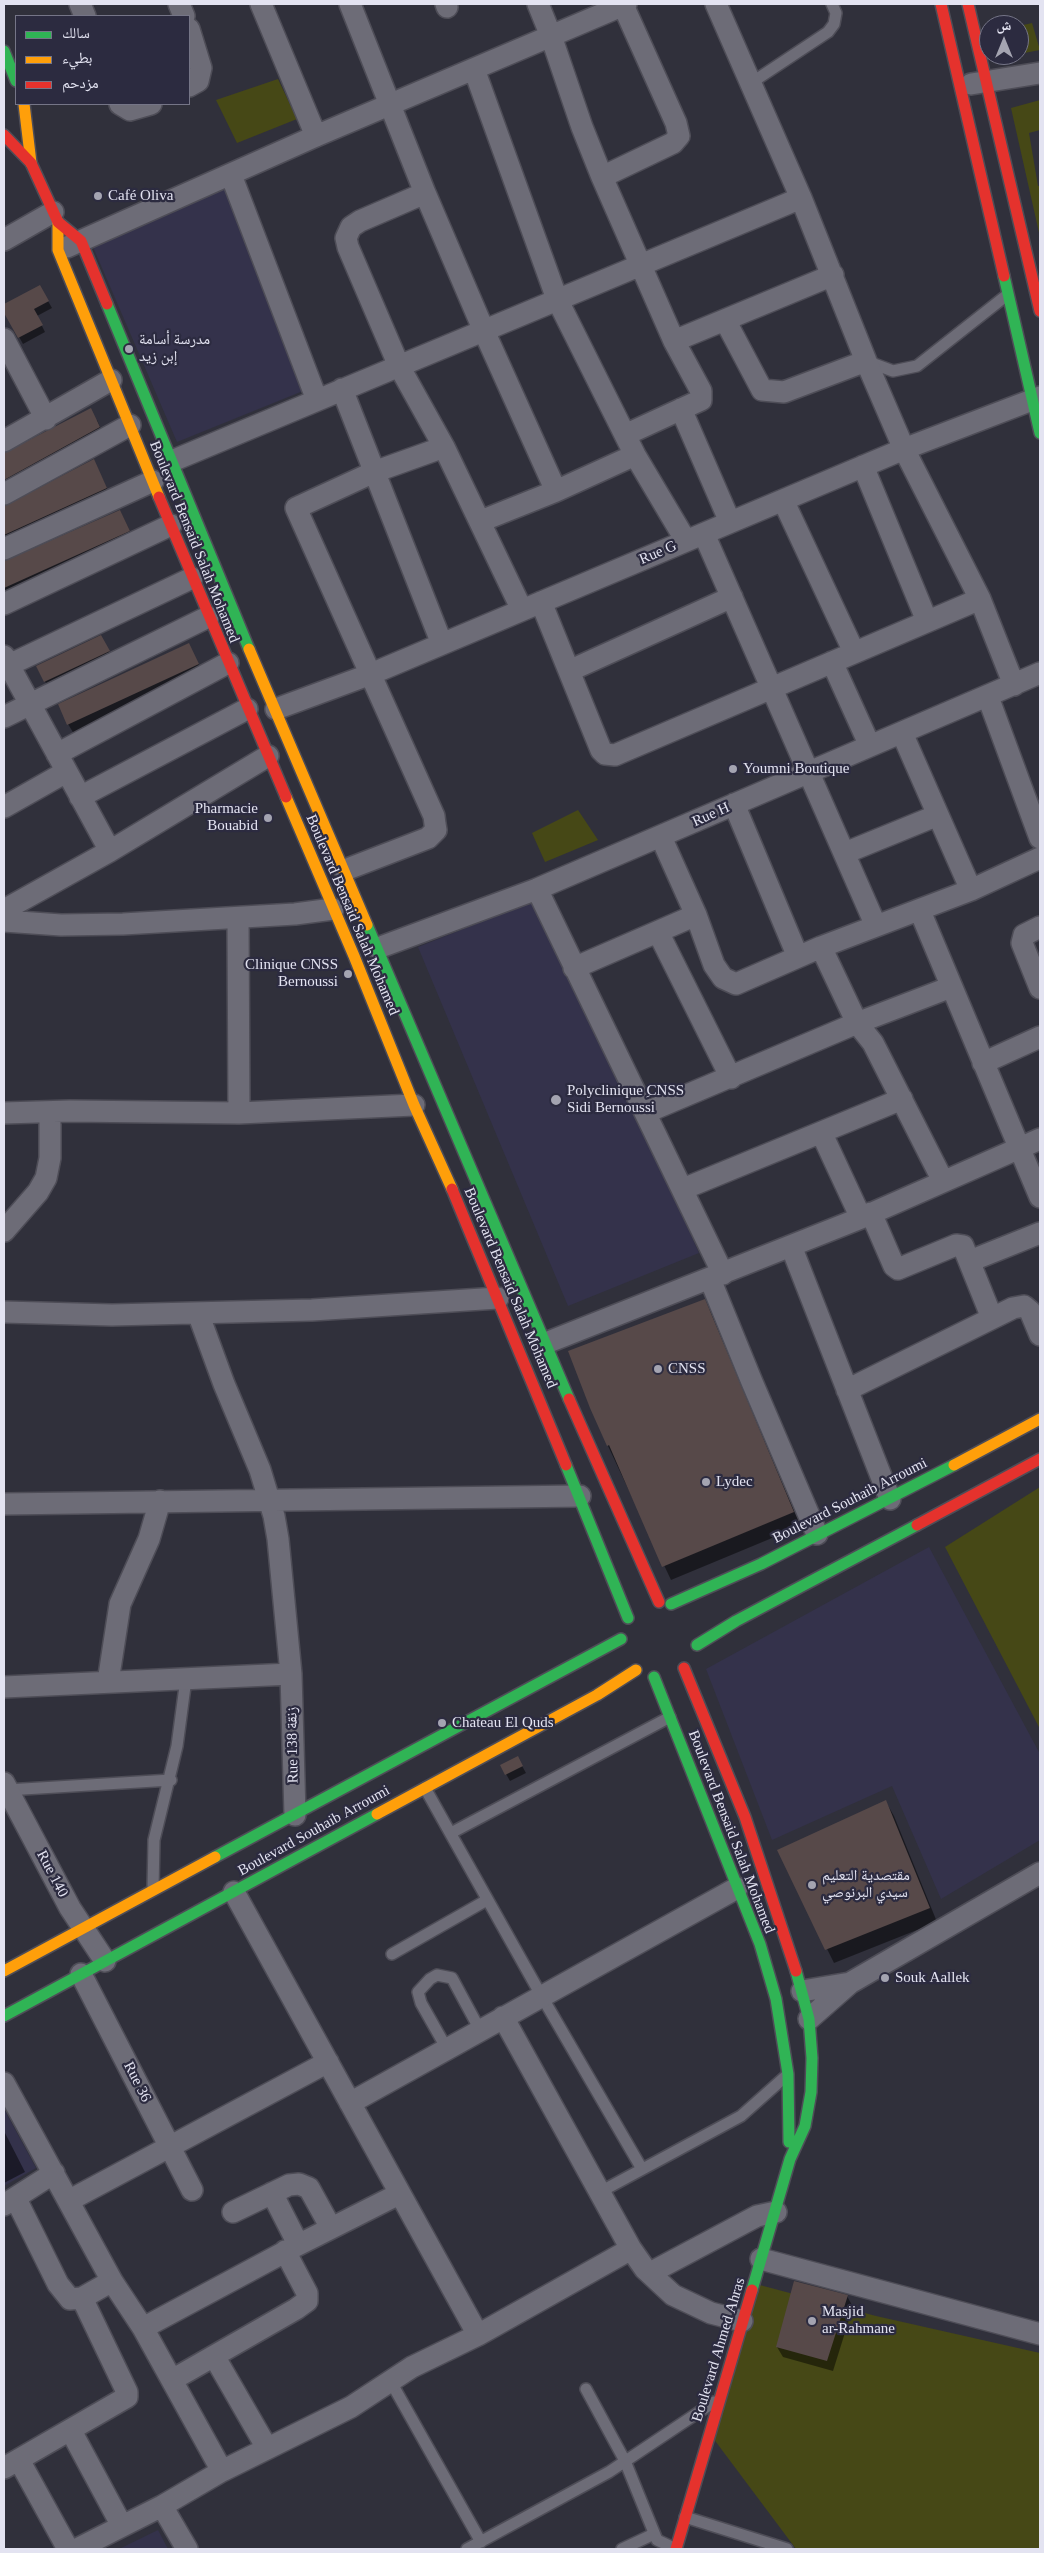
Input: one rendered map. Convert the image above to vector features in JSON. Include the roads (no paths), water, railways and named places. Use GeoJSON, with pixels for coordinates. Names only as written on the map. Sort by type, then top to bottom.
{"type":"FeatureCollection","features":[{"type":"Feature","properties":{"kind":"street"},"geometry":{"type":"LineString","coordinates":[[261,4],[316,136]]}},
{"type":"Feature","properties":{"kind":"street"},"geometry":{"type":"LineString","coordinates":[[350,4],[425,193],[484,331],[556,490]]}},
{"type":"Feature","properties":{"kind":"street"},"geometry":{"type":"LineString","coordinates":[[538,4],[552,36],[582,126],[602,177],[674,341],[702,392],[701,400],[625,435]]}},
{"type":"Feature","properties":{"kind":"street"},"geometry":{"type":"LineString","coordinates":[[58,250],[316,136],[474,70],[624,4],[676,123],[679,136],[673,144],[602,177]]}},
{"type":"Feature","properties":{"kind":"street"},"geometry":{"type":"LineString","coordinates":[[716,4],[801,198],[866,361],[904,449],[980,599],[1014,685]]}},
{"type":"Feature","properties":{"kind":"street"},"geometry":{"type":"LineString","coordinates":[[941,4],[1008,293],[1036,399],[1040,432]]}},
{"type":"Feature","properties":{"kind":"street"},"geometry":{"type":"LineString","coordinates":[[968,4],[1040,311]]}},
{"type":"Feature","properties":{"kind":"street"},"geometry":{"type":"LineString","coordinates":[[190,32],[201,68],[198,81],[190,85]]}},
{"type":"Feature","properties":{"kind":"street"},"geometry":{"type":"LineString","coordinates":[[4,51],[15,78]]}},
{"type":"Feature","properties":{"kind":"street"},"geometry":{"type":"LineString","coordinates":[[474,70],[558,299],[636,455],[695,537],[732,597],[810,771],[876,926]]}},
{"type":"Feature","properties":{"kind":"street"},"geometry":{"type":"LineString","coordinates":[[960,86],[1040,73]]}},
{"type":"Feature","properties":{"kind":"street"},"geometry":{"type":"LineString","coordinates":[[24,105],[28,123],[31,163]]}},
{"type":"Feature","properties":{"kind":"street"},"geometry":{"type":"LineString","coordinates":[[121,105],[124,108],[136,110],[148,105]]}},
{"type":"Feature","properties":{"kind":"street","name":"Boulevard Bensaid Salah Mohamed"},"geometry":{"type":"LineString","coordinates":[[4,135],[31,163],[56,217],[81,241],[276,709],[546,1343],[665,1603]]}},
{"type":"Feature","properties":{"kind":"street"},"geometry":{"type":"LineString","coordinates":[[231,175],[317,400]]}},
{"type":"Feature","properties":{"kind":"street"},"geometry":{"type":"LineString","coordinates":[[425,193],[360,221],[350,227],[346,238],[399,366],[444,446],[481,521],[569,671],[600,750],[610,755],[615,755],[980,599]]}},
{"type":"Feature","properties":{"kind":"street"},"geometry":{"type":"LineString","coordinates":[[172,460],[801,198]]}},
{"type":"Feature","properties":{"kind":"street"},"geometry":{"type":"LineString","coordinates":[[4,240],[56,217]]}},
{"type":"Feature","properties":{"kind":"street","name":"Boulevard Bensaid Salah Mohamed"},"geometry":{"type":"LineString","coordinates":[[56,217],[58,250],[208,617],[333,909],[414,1105],[470,1228],[580,1496],[632,1614],[624,1650]]}},
{"type":"Feature","properties":{"kind":"street"},"geometry":{"type":"LineString","coordinates":[[674,341],[833,275]]}},
{"type":"Feature","properties":{"kind":"street"},"geometry":{"type":"LineString","coordinates":[[725,320],[762,390],[784,392],[866,361]]}},
{"type":"Feature","properties":{"kind":"street"},"geometry":{"type":"LineString","coordinates":[[4,339],[46,419]]}},
{"type":"Feature","properties":{"kind":"street"},"geometry":{"type":"LineString","coordinates":[[4,441],[46,419],[111,380]]}},
{"type":"Feature","properties":{"kind":"street"},"geometry":{"type":"LineString","coordinates":[[342,390],[442,644]]}},
{"type":"Feature","properties":{"kind":"street","name":"Rue G"},"geometry":{"type":"LineString","coordinates":[[276,709],[371,674],[904,449],[1036,399]]}},
{"type":"Feature","properties":{"kind":"street"},"geometry":{"type":"LineString","coordinates":[[681,409],[730,522]]}},
{"type":"Feature","properties":{"kind":"street"},"geometry":{"type":"LineString","coordinates":[[4,494],[130,425]]}},
{"type":"Feature","properties":{"kind":"street"},"geometry":{"type":"LineString","coordinates":[[345,870],[428,838],[436,830],[434,816],[296,508],[374,472],[444,446]]}},
{"type":"Feature","properties":{"kind":"street"},"geometry":{"type":"LineString","coordinates":[[481,521],[636,455]]}},
{"type":"Feature","properties":{"kind":"street"},"geometry":{"type":"LineString","coordinates":[[863,466],[927,621]]}},
{"type":"Feature","properties":{"kind":"street"},"geometry":{"type":"LineString","coordinates":[[4,549],[152,481]]}},
{"type":"Feature","properties":{"kind":"street"},"geometry":{"type":"LineString","coordinates":[[783,500],[854,652]]}},
{"type":"Feature","properties":{"kind":"street"},"geometry":{"type":"LineString","coordinates":[[4,604],[171,525]]}},
{"type":"Feature","properties":{"kind":"street"},"geometry":{"type":"LineString","coordinates":[[110,851],[6,660],[192,578]]}},
{"type":"Feature","properties":{"kind":"street"},"geometry":{"type":"LineString","coordinates":[[569,671],[732,597]]}},
{"type":"Feature","properties":{"kind":"street"},"geometry":{"type":"LineString","coordinates":[[4,717],[208,617]]}},
{"type":"Feature","properties":{"kind":"street"},"geometry":{"type":"LineString","coordinates":[[832,662],[870,746]]}},
{"type":"Feature","properties":{"kind":"street"},"geometry":{"type":"LineString","coordinates":[[4,807],[62,763],[228,663]]}},
{"type":"Feature","properties":{"kind":"street","name":"Rue H"},"geometry":{"type":"LineString","coordinates":[[378,948],[537,889],[810,771],[988,698],[1040,673]]}},
{"type":"Feature","properties":{"kind":"street"},"geometry":{"type":"LineString","coordinates":[[988,698],[1040,838]]}},
{"type":"Feature","properties":{"kind":"street"},"geometry":{"type":"LineString","coordinates":[[80,797],[247,708]]}},
{"type":"Feature","properties":{"kind":"street"},"geometry":{"type":"LineString","coordinates":[[902,733],[971,890]]}},
{"type":"Feature","properties":{"kind":"street"},"geometry":{"type":"LineString","coordinates":[[4,910],[110,851],[268,756]]}},
{"type":"Feature","properties":{"kind":"street"},"geometry":{"type":"LineString","coordinates":[[734,804],[798,957]]}},
{"type":"Feature","properties":{"kind":"street"},"geometry":{"type":"LineString","coordinates":[[845,853],[938,815]]}},
{"type":"Feature","properties":{"kind":"street"},"geometry":{"type":"LineString","coordinates":[[661,837],[696,915],[714,965],[720,974],[731,983],[742,982],[821,947],[920,911],[1040,858]]}},
{"type":"Feature","properties":{"kind":"street"},"geometry":{"type":"LineString","coordinates":[[537,889],[574,968],[684,1189],[717,1276],[752,1382],[817,1534]]}},
{"type":"Feature","properties":{"kind":"street"},"geometry":{"type":"LineString","coordinates":[[4,921],[61,925],[123,924],[238,918],[333,909]]}},
{"type":"Feature","properties":{"kind":"street"},"geometry":{"type":"LineString","coordinates":[[920,911],[1040,1197]]}},
{"type":"Feature","properties":{"kind":"street"},"geometry":{"type":"LineString","coordinates":[[574,968],[696,915]]}},
{"type":"Feature","properties":{"kind":"street"},"geometry":{"type":"LineString","coordinates":[[238,918],[239,1113]]}},
{"type":"Feature","properties":{"kind":"street"},"geometry":{"type":"LineString","coordinates":[[1040,927],[1024,935],[1022,942],[1040,988]]}},
{"type":"Feature","properties":{"kind":"street"},"geometry":{"type":"LineString","coordinates":[[658,932],[731,1078]]}},
{"type":"Feature","properties":{"kind":"street"},"geometry":{"type":"LineString","coordinates":[[821,947],[857,1023],[873,1043],[943,1181]]}},
{"type":"Feature","properties":{"kind":"street"},"geometry":{"type":"LineString","coordinates":[[647,1112],[857,1023],[951,987]]}},
{"type":"Feature","properties":{"kind":"street"},"geometry":{"type":"LineString","coordinates":[[983,1063],[1040,1037]]}},
{"type":"Feature","properties":{"kind":"street"},"geometry":{"type":"LineString","coordinates":[[684,1189],[822,1134],[902,1099]]}},
{"type":"Feature","properties":{"kind":"street"},"geometry":{"type":"LineString","coordinates":[[4,1114],[50,1112],[239,1113],[414,1105]]}},
{"type":"Feature","properties":{"kind":"street"},"geometry":{"type":"LineString","coordinates":[[4,1232],[46,1178],[50,1158],[50,1112]]}},
{"type":"Feature","properties":{"kind":"street"},"geometry":{"type":"LineString","coordinates":[[822,1134],[894,1266],[898,1269],[956,1245],[963,1246],[992,1318]]}},
{"type":"Feature","properties":{"kind":"street"},"geometry":{"type":"LineString","coordinates":[[546,1343],[791,1246],[1040,1139]]}},
{"type":"Feature","properties":{"kind":"street"},"geometry":{"type":"LineString","coordinates":[[970,1261],[1040,1233]]}},
{"type":"Feature","properties":{"kind":"street"},"geometry":{"type":"LineString","coordinates":[[791,1246],[890,1498]]}},
{"type":"Feature","properties":{"kind":"street"},"geometry":{"type":"LineString","coordinates":[[4,1312],[63,1315],[312,1310],[498,1298]]}},
{"type":"Feature","properties":{"kind":"street"},"geometry":{"type":"LineString","coordinates":[[846,1390],[1013,1308],[1024,1306],[1030,1311],[1040,1335]]}},
{"type":"Feature","properties":{"kind":"street","name":"Rue 138 زنقة"},"geometry":{"type":"LineString","coordinates":[[198,1313],[217,1367],[260,1470],[270,1499],[278,1539],[291,1674],[295,1815]]}},
{"type":"Feature","properties":{"kind":"street","name":"Boulevard Souhaib Arroumi"},"geometry":{"type":"LineString","coordinates":[[648,1604],[665,1603],[761,1564],[1040,1419]]}},
{"type":"Feature","properties":{"kind":"street"},"geometry":{"type":"LineString","coordinates":[[624,1650],[636,1670],[654,1677],[670,1676],[736,1621],[1040,1459]]}},
{"type":"Feature","properties":{"kind":"street"},"geometry":{"type":"LineString","coordinates":[[4,1504],[580,1496]]}},
{"type":"Feature","properties":{"kind":"street"},"geometry":{"type":"LineString","coordinates":[[108,1682],[120,1604],[149,1539],[160,1501]]}},
{"type":"Feature","properties":{"kind":"street"},"geometry":{"type":"LineString","coordinates":[[665,1603],[686,1613]]}},
{"type":"Feature","properties":{"kind":"street","name":"Boulevard Bensaid Salah Mohamed"},"geometry":{"type":"LineString","coordinates":[[696,1628],[691,1657],[744,1817],[789,1995]]}},
{"type":"Feature","properties":{"kind":"street","name":"Boulevard Souhaib Arroumi"},"geometry":{"type":"LineString","coordinates":[[4,1971],[152,1889],[624,1650]]}},
{"type":"Feature","properties":{"kind":"street","name":"Boulevard Souhaib Arroumi"},"geometry":{"type":"LineString","coordinates":[[4,2016],[597,1695],[636,1670]]}},
{"type":"Feature","properties":{"kind":"street"},"geometry":{"type":"LineString","coordinates":[[4,1687],[291,1674]]}},
{"type":"Feature","properties":{"kind":"street","name":"Boulevard Bensaid Salah Mohamed"},"geometry":{"type":"LineString","coordinates":[[654,1677],[760,1944],[789,1995]]}},
{"type":"Feature","properties":{"kind":"street","name":"Rue 140"},"geometry":{"type":"LineString","coordinates":[[6,1787],[83,1928],[105,1961]]}},
{"type":"Feature","properties":{"kind":"street"},"geometry":{"type":"LineString","coordinates":[[795,2024],[850,1983],[1040,1874]]}},
{"type":"Feature","properties":{"kind":"street"},"geometry":{"type":"LineString","coordinates":[[350,2103],[737,1888]]}},
{"type":"Feature","properties":{"kind":"street"},"geometry":{"type":"LineString","coordinates":[[234,1892],[478,2335]]}},
{"type":"Feature","properties":{"kind":"street","name":"Rue 36"},"geometry":{"type":"LineString","coordinates":[[81,1974],[192,2190]]}},
{"type":"Feature","properties":{"kind":"street"},"geometry":{"type":"LineString","coordinates":[[789,1995],[850,1983]]}},
{"type":"Feature","properties":{"kind":"street","name":"Boulevard Ahmed Ahras"},"geometry":{"type":"LineString","coordinates":[[676,2549],[790,2159],[805,2126],[811,2092],[812,2058],[795,2024],[789,1995]]}},
{"type":"Feature","properties":{"kind":"street","name":"Boulevard Ahmed Ahras"},"geometry":{"type":"LineString","coordinates":[[789,1995],[795,2024],[788,2074],[790,2159]]}},
{"type":"Feature","properties":{"kind":"street"},"geometry":{"type":"LineString","coordinates":[[503,2017],[631,2249],[650,2274],[672,2295],[711,2313],[742,2321]]}},
{"type":"Feature","properties":{"kind":"street"},"geometry":{"type":"LineString","coordinates":[[70,2200],[328,2062]]}},
{"type":"Feature","properties":{"kind":"street"},"geometry":{"type":"LineString","coordinates":[[4,2083],[70,2200],[112,2281],[143,2328],[222,2471]]}},
{"type":"Feature","properties":{"kind":"street"},"geometry":{"type":"LineString","coordinates":[[54,2173],[10,2202],[64,2293],[70,2299],[82,2298],[112,2281]]}},
{"type":"Feature","properties":{"kind":"street"},"geometry":{"type":"LineString","coordinates":[[233,2212],[289,2185],[299,2184],[309,2188],[331,2228]]}},
{"type":"Feature","properties":{"kind":"street"},"geometry":{"type":"LineString","coordinates":[[172,2380],[296,2309],[307,2300],[307,2293],[272,2193]]}},
{"type":"Feature","properties":{"kind":"street"},"geometry":{"type":"LineString","coordinates":[[143,2328],[292,2248],[399,2194]]}},
{"type":"Feature","properties":{"kind":"street"},"geometry":{"type":"LineString","coordinates":[[650,2274],[757,2216],[776,2212]]}},
{"type":"Feature","properties":{"kind":"street"},"geometry":{"type":"LineString","coordinates":[[77,2549],[162,2506],[222,2471],[350,2407],[412,2367],[478,2335],[631,2249]]}},
{"type":"Feature","properties":{"kind":"street"},"geometry":{"type":"LineString","coordinates":[[762,2259],[1040,2334]]}},
{"type":"Feature","properties":{"kind":"street"},"geometry":{"type":"LineString","coordinates":[[68,2549],[11,2464],[124,2401],[128,2392],[82,2298]]}},
{"type":"Feature","properties":{"kind":"street"},"geometry":{"type":"LineString","coordinates":[[214,2356],[267,2448]]}},
{"type":"Feature","properties":{"kind":"street"},"geometry":{"type":"LineString","coordinates":[[71,2431],[122,2526]]}},
{"type":"Feature","properties":{"kind":"street"},"geometry":{"type":"LineString","coordinates":[[162,2506],[187,2549]]}},
{"type":"Feature","properties":{"kind":"lane"},"geometry":{"type":"LineString","coordinates":[[751,82],[828,32],[834,24],[836,13],[832,4]]}},
{"type":"Feature","properties":{"kind":"lane"},"geometry":{"type":"LineString","coordinates":[[866,361],[893,371],[917,366],[1008,293]]}},
{"type":"Feature","properties":{"kind":"lane"},"geometry":{"type":"LineString","coordinates":[[152,1889],[154,1840],[170,1780],[186,1679]]}},
{"type":"Feature","properties":{"kind":"lane"},"geometry":{"type":"LineString","coordinates":[[451,1833],[670,1716]]}},
{"type":"Feature","properties":{"kind":"lane"},"geometry":{"type":"LineString","coordinates":[[6,1787],[170,1780]]}},
{"type":"Feature","properties":{"kind":"lane"},"geometry":{"type":"LineString","coordinates":[[425,1787],[541,1996],[642,2169]]}},
{"type":"Feature","properties":{"kind":"lane"},"geometry":{"type":"LineString","coordinates":[[392,1954],[487,1900]]}},
{"type":"Feature","properties":{"kind":"lane"},"geometry":{"type":"LineString","coordinates":[[447,2049],[421,2003],[418,1992],[430,1978],[438,1975],[452,1978],[480,2030]]}},
{"type":"Feature","properties":{"kind":"lane"},"geometry":{"type":"LineString","coordinates":[[600,2192],[741,2116],[788,2074]]}},
{"type":"Feature","properties":{"kind":"lane"},"geometry":{"type":"LineString","coordinates":[[391,2382],[481,2542]]}},
{"type":"Feature","properties":{"kind":"lane"},"geometry":{"type":"LineString","coordinates":[[586,2389],[625,2460],[657,2540],[676,2549]]}},
{"type":"Feature","properties":{"kind":"lane"},"geometry":{"type":"LineString","coordinates":[[466,2549],[625,2460],[719,2399]]}},
{"type":"Feature","properties":{"kind":"lane"},"geometry":{"type":"LineString","coordinates":[[685,2517],[788,2549]]}},
{"type":"Feature","properties":{"kind":"lane"},"geometry":{"type":"LineString","coordinates":[[622,2549],[654,2534]]}},
{"type":"Feature","properties":{"kind":"place","name":"Café Oliva"},"geometry":{"type":"Point","coordinates":[98,196]}},
{"type":"Feature","properties":{"kind":"place","name":"مدرسة أسامة إبن زيد"},"geometry":{"type":"Point","coordinates":[129,349]}},
{"type":"Feature","properties":{"kind":"place","name":"Youmni Boutique"},"geometry":{"type":"Point","coordinates":[733,769]}},
{"type":"Feature","properties":{"kind":"place","name":"Pharmacie Bouabid"},"geometry":{"type":"Point","coordinates":[268,818]}},
{"type":"Feature","properties":{"kind":"place","name":"Clinique CNSS Bernoussi"},"geometry":{"type":"Point","coordinates":[348,974]}},
{"type":"Feature","properties":{"kind":"place","name":"Polyclinique ِCNSS Sidi Bernoussi"},"geometry":{"type":"Point","coordinates":[556,1100]}},
{"type":"Feature","properties":{"kind":"place","name":"CNSS"},"geometry":{"type":"Point","coordinates":[658,1369]}},
{"type":"Feature","properties":{"kind":"place","name":"Lydec"},"geometry":{"type":"Point","coordinates":[706,1482]}},
{"type":"Feature","properties":{"kind":"place","name":"Chateau El Quds"},"geometry":{"type":"Point","coordinates":[442,1723]}},
{"type":"Feature","properties":{"kind":"place","name":"مقتصدية التعليم سيدي البرنوصي"},"geometry":{"type":"Point","coordinates":[812,1885]}},
{"type":"Feature","properties":{"kind":"place","name":"Souk Aallek"},"geometry":{"type":"Point","coordinates":[885,1978]}},
{"type":"Feature","properties":{"kind":"place","name":"Masjid ar-Rahmane"},"geometry":{"type":"Point","coordinates":[812,2321]}}]}
